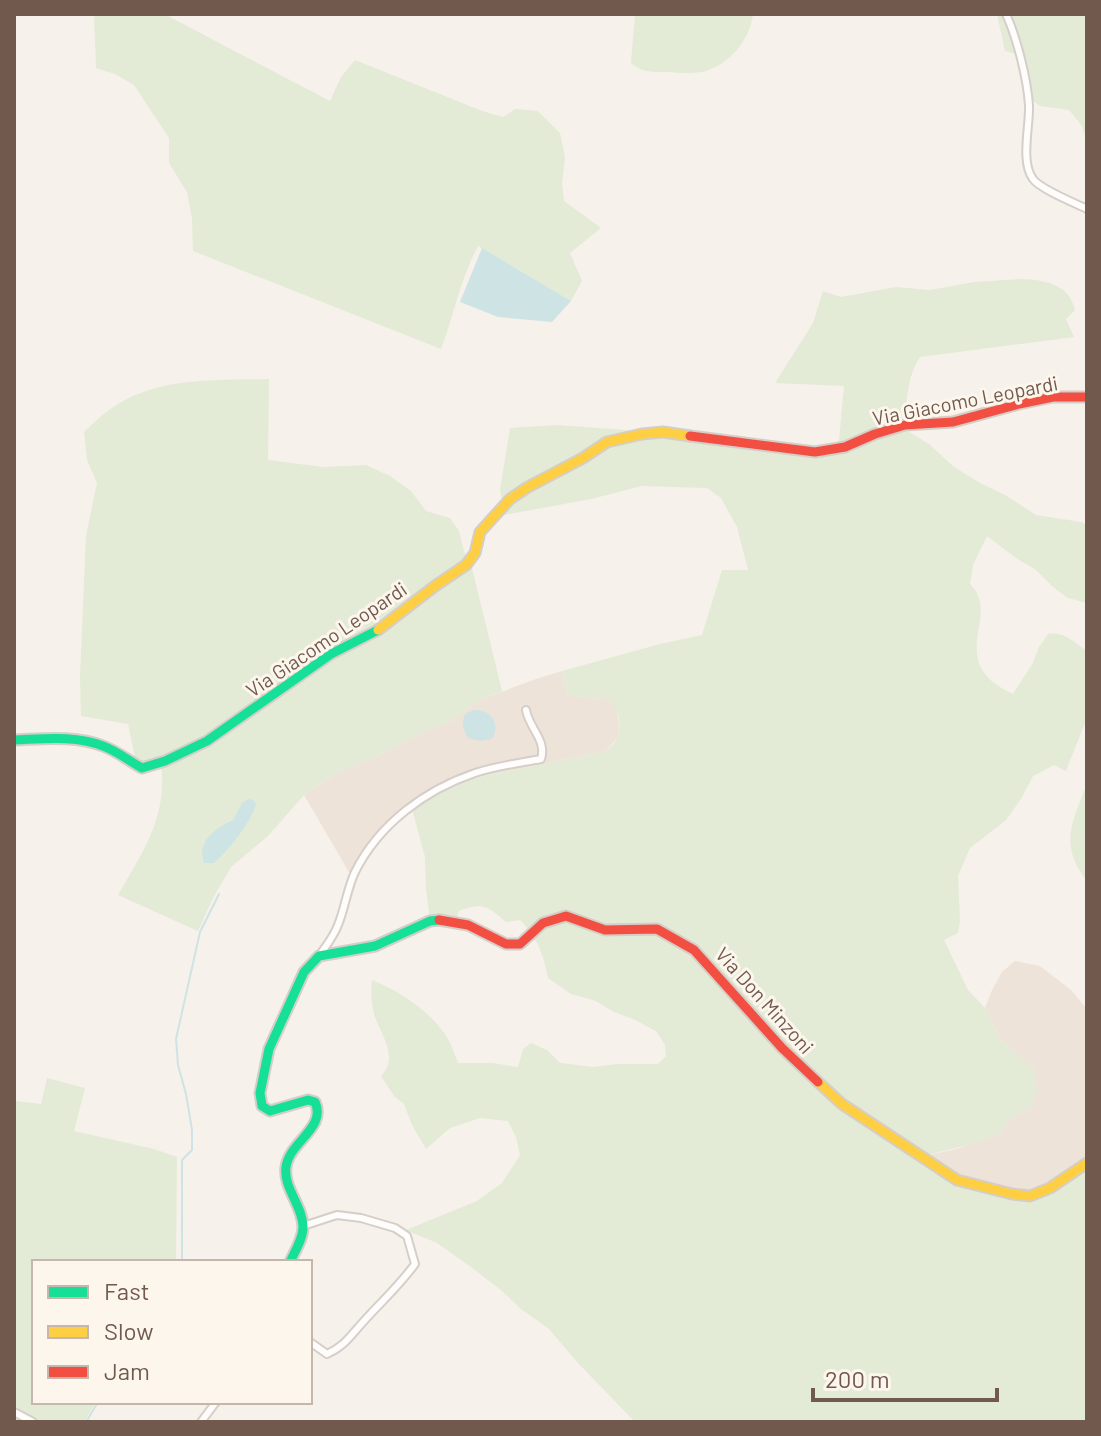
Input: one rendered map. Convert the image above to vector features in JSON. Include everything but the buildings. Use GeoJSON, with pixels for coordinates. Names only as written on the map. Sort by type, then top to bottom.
{"type":"FeatureCollection","features":[{"type":"Feature","properties":{"kind":"street"},"geometry":{"type":"LineString","coordinates":[[1006,14],[1013,30],[1029,103],[1026,159],[1033,179],[1087,209]]}},
{"type":"Feature","properties":{"kind":"street","name":"Via Giacomo Leopardi"},"geometry":{"type":"LineString","coordinates":[[14,740],[79,740],[104,746],[142,768],[207,741],[331,654],[392,621],[466,565],[475,553],[480,532],[510,499],[607,442],[663,432],[815,452],[845,447],[905,425],[953,422],[1053,397],[1087,397]]}},
{"type":"Feature","properties":{"kind":"street"},"geometry":{"type":"LineString","coordinates":[[291,1260],[303,1226],[285,1170],[291,1153],[320,1116],[320,1108],[308,1100],[270,1111],[262,1106],[260,1093],[269,1049],[304,972],[319,956],[338,926],[345,898],[373,843],[418,800],[478,772],[541,759],[542,744],[526,710]]}},
{"type":"Feature","properties":{"kind":"street","name":"Via Don Minzoni"},"geometry":{"type":"LineString","coordinates":[[319,956],[375,946],[430,921],[440,920],[468,925],[506,944],[516,945],[543,923],[566,916],[605,930],[657,929],[694,950],[782,1048],[842,1104],[957,1180],[1030,1196],[1050,1188],[1087,1163]]}},
{"type":"Feature","properties":{"kind":"street"},"geometry":{"type":"LineString","coordinates":[[303,1226],[337,1215],[395,1228],[407,1236],[415,1264],[401,1284],[341,1348],[327,1354],[312,1343]]}},
{"type":"Feature","properties":{"kind":"street"},"geometry":{"type":"LineString","coordinates":[[201,1422],[214,1404]]}},
{"type":"Feature","properties":{"kind":"street"},"geometry":{"type":"LineString","coordinates":[[14,1412],[33,1422]]}},
{"type":"Feature","properties":{"kind":"shaded area"},"geometry":{"type":"Polygon","coordinates":[[[482,248],[571,301],[552,322],[498,317],[460,302],[482,248]]]}},
{"type":"Feature","properties":{"kind":"shaded area"},"geometry":{"type":"Polygon","coordinates":[[[562,671],[567,695],[608,698],[616,706],[618,737],[606,751],[479,777],[419,802],[350,874],[304,795],[338,772],[453,720],[479,700],[562,671]]]}},
{"type":"Feature","properties":{"kind":"shaded area"},"geometry":{"type":"Polygon","coordinates":[[[474,710],[489,714],[495,722],[493,738],[480,741],[468,738],[463,729],[463,719],[466,713],[474,710]]]}},
{"type":"Feature","properties":{"kind":"shaded area"},"geometry":{"type":"Polygon","coordinates":[[[248,799],[256,804],[245,827],[214,863],[204,863],[203,848],[209,836],[233,820],[242,803],[248,799]]]}},
{"type":"Feature","properties":{"kind":"shaded area"},"geometry":{"type":"Polygon","coordinates":[[[1015,961],[1040,966],[1071,990],[1087,1009],[1087,1162],[1029,1197],[968,1186],[921,1157],[998,1134],[1008,1121],[1032,1106],[1035,1071],[1001,1040],[985,1008],[1002,972],[1015,961]]]}},
{"type":"Feature","properties":{"kind":"green space"},"geometry":{"type":"Polygon","coordinates":[[[94,14],[164,14],[330,101],[341,77],[355,60],[503,117],[515,109],[538,111],[560,133],[565,157],[564,201],[601,228],[570,253],[582,281],[571,301],[478,246],[441,349],[193,251],[187,192],[169,163],[169,138],[134,85],[96,68],[94,14]]]}},
{"type":"Feature","properties":{"kind":"green space"},"geometry":{"type":"Polygon","coordinates":[[[635,14],[753,14],[748,32],[731,56],[706,71],[686,73],[648,71],[631,63],[635,14]]]}},
{"type":"Feature","properties":{"kind":"green space"},"geometry":{"type":"Polygon","coordinates":[[[997,14],[1087,14],[1087,137],[1069,110],[1040,106],[1029,98],[1020,55],[1005,51],[997,14]]]}},
{"type":"Feature","properties":{"kind":"green space"},"geometry":{"type":"Polygon","coordinates":[[[1022,279],[1047,282],[1067,294],[1075,310],[1066,319],[1074,337],[920,357],[910,383],[904,429],[929,444],[954,467],[1036,515],[1087,525],[1087,603],[1068,598],[1036,570],[987,536],[973,565],[970,584],[978,596],[981,610],[977,653],[981,668],[992,681],[1013,694],[1048,634],[1064,636],[1087,651],[1087,718],[1066,771],[1054,765],[1033,776],[1006,820],[970,848],[958,876],[958,933],[944,940],[968,990],[985,1008],[1001,1040],[1035,1071],[1037,1088],[1032,1106],[1008,1121],[998,1134],[980,1142],[923,1156],[940,1172],[1029,1197],[1087,1162],[1087,1422],[635,1422],[549,1329],[437,1243],[406,1230],[477,1201],[502,1183],[520,1155],[508,1121],[480,1118],[450,1128],[426,1149],[404,1104],[394,1096],[381,1076],[389,1061],[389,1053],[374,1014],[372,980],[394,990],[434,1020],[448,1039],[458,1063],[518,1067],[523,1049],[531,1043],[547,1050],[560,1063],[594,1067],[658,1064],[666,1056],[665,1045],[656,1031],[596,1001],[571,994],[548,978],[539,947],[520,920],[506,922],[490,909],[480,906],[459,911],[455,923],[430,920],[425,857],[412,809],[419,802],[479,777],[606,751],[619,730],[614,706],[608,698],[567,695],[562,671],[702,635],[722,570],[748,570],[737,527],[721,498],[707,488],[642,486],[504,515],[500,490],[510,428],[558,425],[625,430],[781,454],[811,455],[838,451],[844,386],[775,383],[813,323],[823,291],[841,297],[896,287],[930,290],[974,282],[1022,279]]]}},
{"type":"Feature","properties":{"kind":"green space"},"geometry":{"type":"Polygon","coordinates":[[[269,379],[268,460],[323,467],[366,465],[390,476],[411,491],[426,511],[450,518],[459,531],[472,568],[502,691],[479,700],[453,720],[338,772],[304,795],[268,836],[231,867],[198,931],[118,895],[152,833],[161,800],[161,764],[143,771],[135,757],[128,724],[81,716],[86,536],[97,483],[87,460],[84,432],[112,408],[148,390],[188,382],[269,379]]]}},
{"type":"Feature","properties":{"kind":"green space"},"geometry":{"type":"Polygon","coordinates":[[[1087,783],[1087,881],[1073,856],[1071,833],[1087,783]]]}},
{"type":"Feature","properties":{"kind":"green space"},"geometry":{"type":"Polygon","coordinates":[[[47,1078],[85,1088],[74,1131],[177,1157],[176,1260],[32,1260],[32,1404],[95,1404],[84,1422],[33,1422],[14,1412],[14,1101],[41,1104],[47,1078]]]}},
{"type":"Feature","properties":{"kind":"waterway"},"geometry":{"type":"LineString","coordinates":[[182,1260],[182,1160],[192,1150],[192,1130],[178,1065],[176,1039],[200,932],[219,894]]}},
{"type":"Feature","properties":{"kind":"waterway"},"geometry":{"type":"LineString","coordinates":[[86,1422],[97,1404]]}},
{"type":"Feature","properties":{"kind":"waterway"},"geometry":{"type":"LineString","coordinates":[[14,1419],[20,1422]]}},
{"type":"Feature","properties":{"kind":"traffic: fast"},"geometry":{"type":"LineString","coordinates":[[14,740],[81,740],[103,746],[142,768],[207,741],[331,654],[378,630]]}},
{"type":"Feature","properties":{"kind":"traffic: fast"},"geometry":{"type":"LineString","coordinates":[[291,1260],[303,1227],[287,1182],[286,1167],[293,1150],[316,1120],[317,1111],[315,1102],[308,1100],[270,1111],[262,1106],[260,1093],[269,1049],[304,972],[319,956],[375,946],[430,921],[439,920]]}},
{"type":"Feature","properties":{"kind":"traffic: slow"},"geometry":{"type":"LineString","coordinates":[[378,630],[466,565],[475,553],[480,532],[510,499],[528,487],[607,442],[663,432],[690,436]]}},
{"type":"Feature","properties":{"kind":"traffic: slow"},"geometry":{"type":"LineString","coordinates":[[818,1082],[842,1104],[957,1180],[1030,1196],[1050,1188],[1087,1163]]}},
{"type":"Feature","properties":{"kind":"traffic: jam"},"geometry":{"type":"LineString","coordinates":[[690,436],[815,452],[845,447],[905,425],[953,422],[1053,397],[1087,397]]}},
{"type":"Feature","properties":{"kind":"traffic: jam"},"geometry":{"type":"LineString","coordinates":[[439,920],[468,925],[506,944],[520,944],[543,923],[566,916],[605,930],[657,929],[694,950],[782,1048],[818,1082]]}}]}
